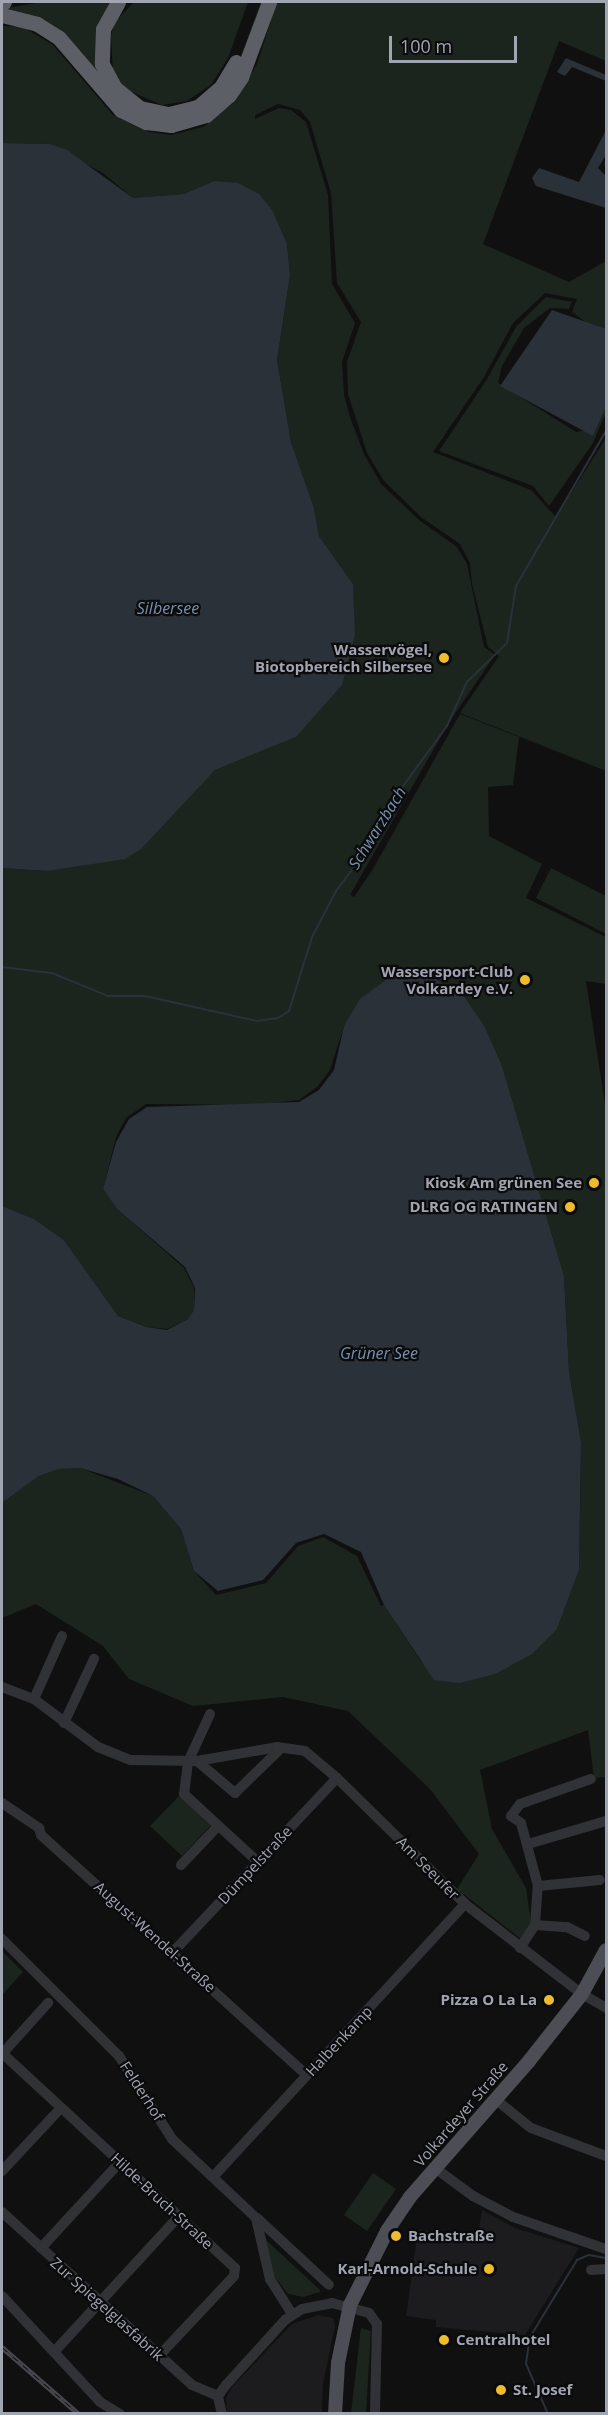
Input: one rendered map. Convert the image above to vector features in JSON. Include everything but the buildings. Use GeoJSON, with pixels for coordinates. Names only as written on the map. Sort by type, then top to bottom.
{"type":"FeatureCollection","features":[{"type":"Feature","properties":{"kind":"highway"},"geometry":{"type":"LineString","coordinates":[[118,2],[105,21],[101,38],[102,64],[110,81],[120,94],[140,108],[169,114],[198,106],[221,87],[240,52],[258,2]]}},
{"type":"Feature","properties":{"kind":"highway"},"geometry":{"type":"LineString","coordinates":[[2,15],[37,24],[59,38],[121,110],[146,122],[171,125],[206,115],[229,95],[241,76],[269,2]]}},
{"type":"Feature","properties":{"kind":"main road","name":"Volkardeyer Straße"},"geometry":{"type":"LineString","coordinates":[[335,2414],[338,2363],[350,2305],[396,2215],[582,1994],[606,1950]]}},
{"type":"Feature","properties":{"kind":"street"},"geometry":{"type":"LineString","coordinates":[[34,1699],[62,1635]]}},
{"type":"Feature","properties":{"kind":"street"},"geometry":{"type":"LineString","coordinates":[[64,1723],[94,1659]]}},
{"type":"Feature","properties":{"kind":"street","name":"Am Seeufer"},"geometry":{"type":"LineString","coordinates":[[2,1687],[34,1699],[98,1747],[121,1757],[193,1762],[277,1747],[305,1751],[338,1778],[465,1904],[582,1994],[606,2008]]}},
{"type":"Feature","properties":{"kind":"street"},"geometry":{"type":"LineString","coordinates":[[210,1714],[183,1794],[258,1862]]}},
{"type":"Feature","properties":{"kind":"street"},"geometry":{"type":"LineString","coordinates":[[193,1762],[235,1792],[278,1751],[277,1747]]}},
{"type":"Feature","properties":{"kind":"street","name":"Dümpelstraße"},"geometry":{"type":"LineString","coordinates":[[173,1952],[338,1778]]}},
{"type":"Feature","properties":{"kind":"street"},"geometry":{"type":"LineString","coordinates":[[520,1948],[535,1925],[538,1886],[521,1823],[512,1816],[520,1804],[591,1779]]}},
{"type":"Feature","properties":{"kind":"street","name":"August-Wendel-Straße"},"geometry":{"type":"LineString","coordinates":[[2,1803],[39,1828],[41,1835],[307,2075]]}},
{"type":"Feature","properties":{"kind":"street"},"geometry":{"type":"LineString","coordinates":[[528,1844],[606,1821]]}},
{"type":"Feature","properties":{"kind":"street"},"geometry":{"type":"LineString","coordinates":[[181,1865],[218,1826]]}},
{"type":"Feature","properties":{"kind":"street"},"geometry":{"type":"LineString","coordinates":[[538,1886],[600,1880]]}},
{"type":"Feature","properties":{"kind":"street","name":"Halbenkamp"},"geometry":{"type":"LineString","coordinates":[[213,2177],[465,1904]]}},
{"type":"Feature","properties":{"kind":"street"},"geometry":{"type":"LineString","coordinates":[[535,1925],[567,1927],[585,1936]]}},
{"type":"Feature","properties":{"kind":"street","name":"Felderhof"},"geometry":{"type":"LineString","coordinates":[[2,1939],[119,2056],[172,2139],[328,2285]]}},
{"type":"Feature","properties":{"kind":"street"},"geometry":{"type":"LineString","coordinates":[[2,2053],[48,2003]]}},
{"type":"Feature","properties":{"kind":"street","name":"Hilde-Bruch-Straße"},"geometry":{"type":"LineString","coordinates":[[2,2053],[236,2271],[159,2356]]}},
{"type":"Feature","properties":{"kind":"street"},"geometry":{"type":"LineString","coordinates":[[495,2099],[531,2128],[606,2156]]}},
{"type":"Feature","properties":{"kind":"street"},"geometry":{"type":"LineString","coordinates":[[2,2171],[61,2108]]}},
{"type":"Feature","properties":{"kind":"street"},"geometry":{"type":"LineString","coordinates":[[41,2248],[120,2162]]}},
{"type":"Feature","properties":{"kind":"street"},"geometry":{"type":"LineString","coordinates":[[435,2168],[473,2196],[513,2217],[606,2249]]}},
{"type":"Feature","properties":{"kind":"street","name":"Zur Spiegelglasfabrik"},"geometry":{"type":"LineString","coordinates":[[2,2212],[200,2391],[218,2396]]}},
{"type":"Feature","properties":{"kind":"street"},"geometry":{"type":"LineString","coordinates":[[54,2352],[179,2216]]}},
{"type":"Feature","properties":{"kind":"street"},"geometry":{"type":"LineString","coordinates":[[256,2217],[270,2279],[292,2314]]}},
{"type":"Feature","properties":{"kind":"street"},"geometry":{"type":"LineString","coordinates":[[591,2270],[606,2269]]}},
{"type":"Feature","properties":{"kind":"street"},"geometry":{"type":"LineString","coordinates":[[2,2296],[54,2352],[83,2379],[100,2402],[120,2414]]}},
{"type":"Feature","properties":{"kind":"street"},"geometry":{"type":"LineString","coordinates":[[222,2414],[218,2396],[292,2314],[332,2303],[350,2305],[369,2313],[377,2324],[375,2414]]}},
{"type":"Feature","properties":{"kind":"shaded area"},"geometry":{"type":"Polygon","coordinates":[[[42,2],[113,2],[98,35],[100,66],[126,102],[140,111],[165,116],[194,111],[220,94],[238,64],[261,2],[265,2],[243,65],[225,95],[199,114],[163,121],[123,105],[56,30],[27,14],[2,9],[42,2]]]}},
{"type":"Feature","properties":{"kind":"shaded area"},"geometry":{"type":"Polygon","coordinates":[[[134,2],[248,2],[228,58],[211,85],[187,101],[162,105],[123,88],[113,74],[111,36],[115,22],[134,2]]]}},
{"type":"Feature","properties":{"kind":"shaded area"},"geometry":{"type":"Polygon","coordinates":[[[277,2],[606,2],[606,61],[559,41],[483,244],[569,282],[606,261],[606,337],[572,312],[577,299],[545,293],[513,323],[484,377],[433,452],[531,490],[556,517],[606,438],[606,771],[460,713],[499,656],[488,647],[472,584],[470,563],[460,544],[421,517],[384,481],[367,453],[348,394],[347,362],[361,322],[337,283],[331,193],[310,122],[300,110],[278,104],[255,115],[255,119],[279,108],[291,110],[306,122],[328,195],[332,284],[355,323],[342,362],[344,395],[350,417],[364,454],[381,484],[419,520],[457,547],[467,564],[484,647],[495,655],[450,721],[350,895],[354,897],[373,869],[460,714],[519,737],[513,785],[488,787],[489,836],[542,864],[526,898],[606,937],[606,984],[586,981],[606,1111],[606,1777],[594,1778],[588,1730],[480,1770],[492,1829],[526,1888],[531,1922],[521,1939],[457,1889],[479,1854],[430,1789],[348,1711],[283,1697],[193,1706],[129,1679],[103,1646],[36,1604],[2,1618],[2,1503],[39,1476],[59,1469],[80,1468],[153,1496],[181,1529],[194,1571],[216,1595],[266,1583],[298,1546],[323,1537],[357,1556],[381,1606],[384,1605],[422,1663],[557,1629],[579,1570],[581,1442],[569,1372],[564,1276],[502,1066],[485,1027],[427,974],[390,977],[344,1026],[330,1070],[317,1087],[299,1100],[256,1105],[146,1104],[126,1118],[116,1137],[103,1189],[117,1209],[184,1268],[194,1288],[194,1310],[188,1319],[167,1329],[146,1327],[118,1316],[64,1240],[34,1219],[2,1206],[2,868],[47,871],[215,770],[296,737],[307,723],[353,584],[319,536],[314,508],[291,442],[277,360],[290,275],[287,244],[214,181],[184,194],[133,198],[103,173],[49,144],[2,143],[2,26],[23,27],[53,45],[113,115],[149,132],[171,135],[203,127],[234,102],[257,64],[277,2]]]}},
{"type":"Feature","properties":{"kind":"shaded area"},"geometry":{"type":"Polygon","coordinates":[[[546,297],[572,302],[569,309],[550,308],[524,328],[502,366],[498,383],[576,432],[589,429],[606,384],[606,412],[593,443],[549,506],[533,486],[439,451],[487,379],[516,327],[546,297]]]}},
{"type":"Feature","properties":{"kind":"shaded area"},"geometry":{"type":"Polygon","coordinates":[[[551,868],[606,896],[606,934],[536,898],[551,868]]]}},
{"type":"Feature","properties":{"kind":"shaded area"},"geometry":{"type":"Polygon","coordinates":[[[179,1796],[211,1825],[182,1856],[150,1826],[179,1796]]]}},
{"type":"Feature","properties":{"kind":"shaded area"},"geometry":{"type":"Polygon","coordinates":[[[2,1951],[23,1972],[2,1995],[2,1951]]]}},
{"type":"Feature","properties":{"kind":"shaded area"},"geometry":{"type":"Polygon","coordinates":[[[373,2173],[396,2189],[367,2231],[344,2215],[373,2173]]]}},
{"type":"Feature","properties":{"kind":"shaded area","name":"Karl-Arnold-Schule"},"geometry":{"type":"Polygon","coordinates":[[[482,2210],[515,2228],[579,2248],[525,2335],[436,2327],[436,2320],[406,2316],[418,2230],[477,2239],[482,2210]]]}},
{"type":"Feature","properties":{"kind":"shaded area"},"geometry":{"type":"Polygon","coordinates":[[[265,2239],[320,2292],[303,2297],[288,2294],[272,2273],[265,2239]]]}},
{"type":"Feature","properties":{"kind":"shaded area"},"geometry":{"type":"Polygon","coordinates":[[[318,2315],[333,2318],[335,2326],[323,2384],[322,2413],[227,2413],[226,2398],[232,2387],[292,2324],[318,2315]]]}},
{"type":"Feature","properties":{"kind":"shaded area"},"geometry":{"type":"Polygon","coordinates":[[[361,2328],[371,2331],[366,2413],[351,2413],[361,2328]]]}},
{"type":"Feature","properties":{"kind":"water"},"geometry":{"type":"Polygon","coordinates":[[[566,58],[606,75],[606,81],[572,67],[565,76],[557,72],[566,58]]]}},
{"type":"Feature","properties":{"kind":"water"},"geometry":{"type":"Polygon","coordinates":[[[606,130],[606,155],[598,168],[606,176],[606,208],[536,186],[532,178],[539,168],[579,182],[606,130]]]}},
{"type":"Feature","properties":{"kind":"water","name":"Silbersee"},"geometry":{"type":"Polygon","coordinates":[[[2,143],[49,144],[67,150],[133,198],[184,194],[214,181],[238,183],[259,194],[272,210],[287,244],[290,275],[277,360],[291,442],[314,508],[319,536],[353,584],[355,635],[342,685],[296,737],[215,770],[141,849],[125,859],[47,871],[2,868],[2,143]]]}},
{"type":"Feature","properties":{"kind":"water"},"geometry":{"type":"Polygon","coordinates":[[[552,310],[606,329],[606,406],[593,436],[500,386],[552,310]]]}},
{"type":"Feature","properties":{"kind":"water","name":"Grüner See"},"geometry":{"type":"Polygon","coordinates":[[[427,974],[463,995],[485,1027],[502,1066],[564,1276],[569,1372],[581,1442],[579,1570],[557,1629],[532,1654],[495,1674],[460,1683],[434,1680],[384,1605],[361,1552],[324,1534],[296,1543],[263,1580],[218,1591],[194,1571],[181,1529],[153,1496],[118,1479],[80,1468],[59,1469],[39,1476],[2,1503],[2,1206],[34,1219],[64,1240],[118,1316],[146,1327],[167,1330],[188,1319],[194,1310],[195,1288],[185,1267],[117,1209],[103,1189],[116,1142],[129,1119],[147,1107],[299,1102],[319,1090],[334,1070],[344,1026],[360,999],[390,977],[427,974]]]}},
{"type":"Feature","properties":{"kind":"waterway","name":"Schwarzbach"},"geometry":{"type":"LineString","coordinates":[[2,967],[52,973],[108,996],[145,996],[257,1021],[278,1018],[289,1011],[312,937],[336,891],[361,858],[395,797],[447,726],[467,682],[507,643],[516,586],[606,431]]}},
{"type":"Feature","properties":{"kind":"waterway"},"geometry":{"type":"LineString","coordinates":[[548,2414],[526,2364],[530,2337],[577,2260],[589,2255],[606,2258]]}},
{"type":"Feature","properties":{"kind":"railway"},"geometry":{"type":"LineString","coordinates":[[2,2347],[79,2414]]}},
{"type":"Feature","properties":{"kind":"place","name":"Wasservögel, Biotopbereich Silbersee"},"geometry":{"type":"Point","coordinates":[444,658]}},
{"type":"Feature","properties":{"kind":"place","name":"Wassersport-Club Volkardey e.V."},"geometry":{"type":"Point","coordinates":[525,980]}},
{"type":"Feature","properties":{"kind":"place","name":"Kiosk Am grünen See"},"geometry":{"type":"Point","coordinates":[594,1183]}},
{"type":"Feature","properties":{"kind":"place","name":"DLRG OG RATINGEN"},"geometry":{"type":"Point","coordinates":[570,1207]}},
{"type":"Feature","properties":{"kind":"place","name":"Pizza O La La"},"geometry":{"type":"Point","coordinates":[549,2000]}},
{"type":"Feature","properties":{"kind":"place","name":"Bachstraße"},"geometry":{"type":"Point","coordinates":[396,2236]}},
{"type":"Feature","properties":{"kind":"place","name":"Karl-Arnold-Schule"},"geometry":{"type":"Point","coordinates":[489,2269]}},
{"type":"Feature","properties":{"kind":"place","name":"Centralhotel"},"geometry":{"type":"Point","coordinates":[444,2340]}},
{"type":"Feature","properties":{"kind":"place","name":"St. Josef"},"geometry":{"type":"Point","coordinates":[501,2390]}}]}
